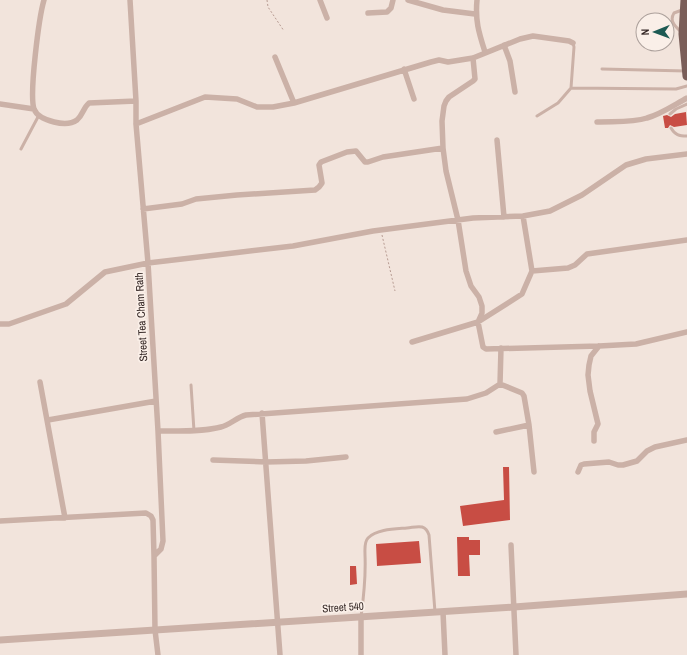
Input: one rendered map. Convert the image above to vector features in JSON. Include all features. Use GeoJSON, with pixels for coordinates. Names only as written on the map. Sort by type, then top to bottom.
{"type":"FeatureCollection","features":[{"type":"Feature","properties":{"kind":"main road"},"geometry":{"type":"LineString","coordinates":[[685,0],[683,34],[687,73]]}},
{"type":"Feature","properties":{"kind":"street"},"geometry":{"type":"LineString","coordinates":[[44,0],[33,87],[34,109],[38,115],[43,119],[61,124],[67,124],[73,122],[81,116],[89,103],[136,101]]}},
{"type":"Feature","properties":{"kind":"street","name":"Street Tea Cham Rath"},"geometry":{"type":"LineString","coordinates":[[130,0],[136,124],[148,263],[163,541],[161,549],[154,556],[155,630],[158,655]]}},
{"type":"Feature","properties":{"kind":"street"},"geometry":{"type":"LineString","coordinates":[[320,0],[327,18]]}},
{"type":"Feature","properties":{"kind":"street"},"geometry":{"type":"LineString","coordinates":[[368,13],[387,12],[391,8],[393,0]]}},
{"type":"Feature","properties":{"kind":"street"},"geometry":{"type":"LineString","coordinates":[[408,0],[444,10],[475,14]]}},
{"type":"Feature","properties":{"kind":"street"},"geometry":{"type":"LineString","coordinates":[[477,0],[475,14],[485,52]]}},
{"type":"Feature","properties":{"kind":"street"},"geometry":{"type":"LineString","coordinates":[[136,124],[205,96],[237,99],[257,107],[272,107],[294,103],[404,69],[439,60],[448,62],[473,58],[520,39],[533,36],[570,41],[573,43]]}},
{"type":"Feature","properties":{"kind":"street"},"geometry":{"type":"LineString","coordinates":[[504,45],[510,61],[515,92]]}},
{"type":"Feature","properties":{"kind":"street"},"geometry":{"type":"LineString","coordinates":[[275,57],[294,103]]}},
{"type":"Feature","properties":{"kind":"street"},"geometry":{"type":"LineString","coordinates":[[473,58],[475,79],[473,82],[449,97],[444,106],[442,121],[446,171],[458,220],[466,271],[471,286],[479,297],[482,306],[482,313],[478,322],[483,347],[486,349],[636,344],[687,332]]}},
{"type":"Feature","properties":{"kind":"street"},"geometry":{"type":"LineString","coordinates":[[404,69],[414,99]]}},
{"type":"Feature","properties":{"kind":"street"},"geometry":{"type":"LineString","coordinates":[[597,122],[634,121],[647,119],[687,98]]}},
{"type":"Feature","properties":{"kind":"street"},"geometry":{"type":"LineString","coordinates":[[0,104],[34,109]]}},
{"type":"Feature","properties":{"kind":"street"},"geometry":{"type":"LineString","coordinates":[[497,140],[504,217]]}},
{"type":"Feature","properties":{"kind":"street"},"geometry":{"type":"LineString","coordinates":[[143,208],[182,204],[196,199],[315,190],[319,188],[322,183],[319,165],[321,162],[347,152],[356,151],[365,162],[368,162],[383,157],[443,148]]}},
{"type":"Feature","properties":{"kind":"street"},"geometry":{"type":"LineString","coordinates":[[0,324],[9,324],[66,304],[105,272],[148,263],[293,246],[380,230],[458,220],[523,216],[550,211],[576,198],[626,165],[646,159],[687,154]]}},
{"type":"Feature","properties":{"kind":"street"},"geometry":{"type":"LineString","coordinates":[[412,342],[478,322],[522,294],[532,271],[523,216]]}},
{"type":"Feature","properties":{"kind":"street"},"geometry":{"type":"LineString","coordinates":[[532,271],[568,268],[575,265],[587,254],[687,240]]}},
{"type":"Feature","properties":{"kind":"street"},"geometry":{"type":"LineString","coordinates":[[594,441],[594,432],[598,424],[590,391],[588,375],[591,356],[599,346]]}},
{"type":"Feature","properties":{"kind":"street"},"geometry":{"type":"LineString","coordinates":[[500,384],[501,348]]}},
{"type":"Feature","properties":{"kind":"street"},"geometry":{"type":"LineString","coordinates":[[40,382],[65,518]]}},
{"type":"Feature","properties":{"kind":"street"},"geometry":{"type":"LineString","coordinates":[[158,431],[220,428],[230,424],[242,416],[262,413],[467,399],[486,394],[500,384]]}},
{"type":"Feature","properties":{"kind":"street"},"geometry":{"type":"LineString","coordinates":[[500,384],[522,393],[524,396],[534,472]]}},
{"type":"Feature","properties":{"kind":"street"},"geometry":{"type":"LineString","coordinates":[[48,420],[156,402]]}},
{"type":"Feature","properties":{"kind":"street"},"geometry":{"type":"LineString","coordinates":[[262,413],[280,655]]}},
{"type":"Feature","properties":{"kind":"street"},"geometry":{"type":"LineString","coordinates":[[496,432],[529,425]]}},
{"type":"Feature","properties":{"kind":"street"},"geometry":{"type":"LineString","coordinates":[[578,472],[581,465],[584,464],[609,462],[623,465],[637,461],[647,451],[655,447],[687,440]]}},
{"type":"Feature","properties":{"kind":"street"},"geometry":{"type":"LineString","coordinates":[[213,460],[266,462],[346,457]]}},
{"type":"Feature","properties":{"kind":"street"},"geometry":{"type":"LineString","coordinates":[[0,521],[146,513],[149,514],[153,520],[154,556]]}},
{"type":"Feature","properties":{"kind":"street"},"geometry":{"type":"LineString","coordinates":[[511,545],[516,655]]}},
{"type":"Feature","properties":{"kind":"street","name":"Street 540"},"geometry":{"type":"LineString","coordinates":[[0,640],[443,612],[687,594]]}},
{"type":"Feature","properties":{"kind":"street"},"geometry":{"type":"LineString","coordinates":[[443,612],[445,655]]}},
{"type":"Feature","properties":{"kind":"street"},"geometry":{"type":"LineString","coordinates":[[361,617],[361,655]]}},
{"type":"Feature","properties":{"kind":"lane"},"geometry":{"type":"LineString","coordinates":[[537,116],[558,103],[571,88],[573,43]]}},
{"type":"Feature","properties":{"kind":"lane"},"geometry":{"type":"LineString","coordinates":[[602,69],[687,73]]}},
{"type":"Feature","properties":{"kind":"lane"},"geometry":{"type":"LineString","coordinates":[[571,88],[676,88],[687,86]]}},
{"type":"Feature","properties":{"kind":"lane"},"geometry":{"type":"LineString","coordinates":[[670,114],[676,109],[687,104]]}},
{"type":"Feature","properties":{"kind":"lane"},"geometry":{"type":"LineString","coordinates":[[21,149],[38,115]]}},
{"type":"Feature","properties":{"kind":"lane"},"geometry":{"type":"LineString","coordinates":[[670,128],[678,136],[687,136]]}},
{"type":"Feature","properties":{"kind":"lane"},"geometry":{"type":"LineString","coordinates":[[191,385],[194,430]]}},
{"type":"Feature","properties":{"kind":"lane"},"geometry":{"type":"LineString","coordinates":[[361,617],[366,579],[365,545],[367,539],[372,534],[418,527],[426,528],[429,535],[435,612]]}},
{"type":"Feature","properties":{"kind":"path"},"geometry":{"type":"LineString","coordinates":[[267,0],[268,6],[284,31]]}},
{"type":"Feature","properties":{"kind":"path"},"geometry":{"type":"LineString","coordinates":[[380,230],[395,291]]}},
{"type":"Feature","properties":{"kind":"building"},"geometry":{"type":"Polygon","coordinates":[[[686,112],[687,125],[674,127],[670,125],[668,128],[665,128],[663,116],[667,115],[671,117],[675,114],[686,112]]]}},
{"type":"Feature","properties":{"kind":"building"},"geometry":{"type":"Polygon","coordinates":[[[503,467],[509,467],[510,520],[463,526],[460,506],[504,500],[503,467]]]}},
{"type":"Feature","properties":{"kind":"building"},"geometry":{"type":"Polygon","coordinates":[[[457,537],[469,537],[469,540],[480,540],[480,555],[469,555],[470,576],[458,576],[457,537]]]}},
{"type":"Feature","properties":{"kind":"building"},"geometry":{"type":"Polygon","coordinates":[[[419,541],[421,563],[377,566],[376,544],[419,541]]]}},
{"type":"Feature","properties":{"kind":"building"},"geometry":{"type":"Polygon","coordinates":[[[350,566],[356,566],[357,584],[350,585],[350,566]]]}}]}
